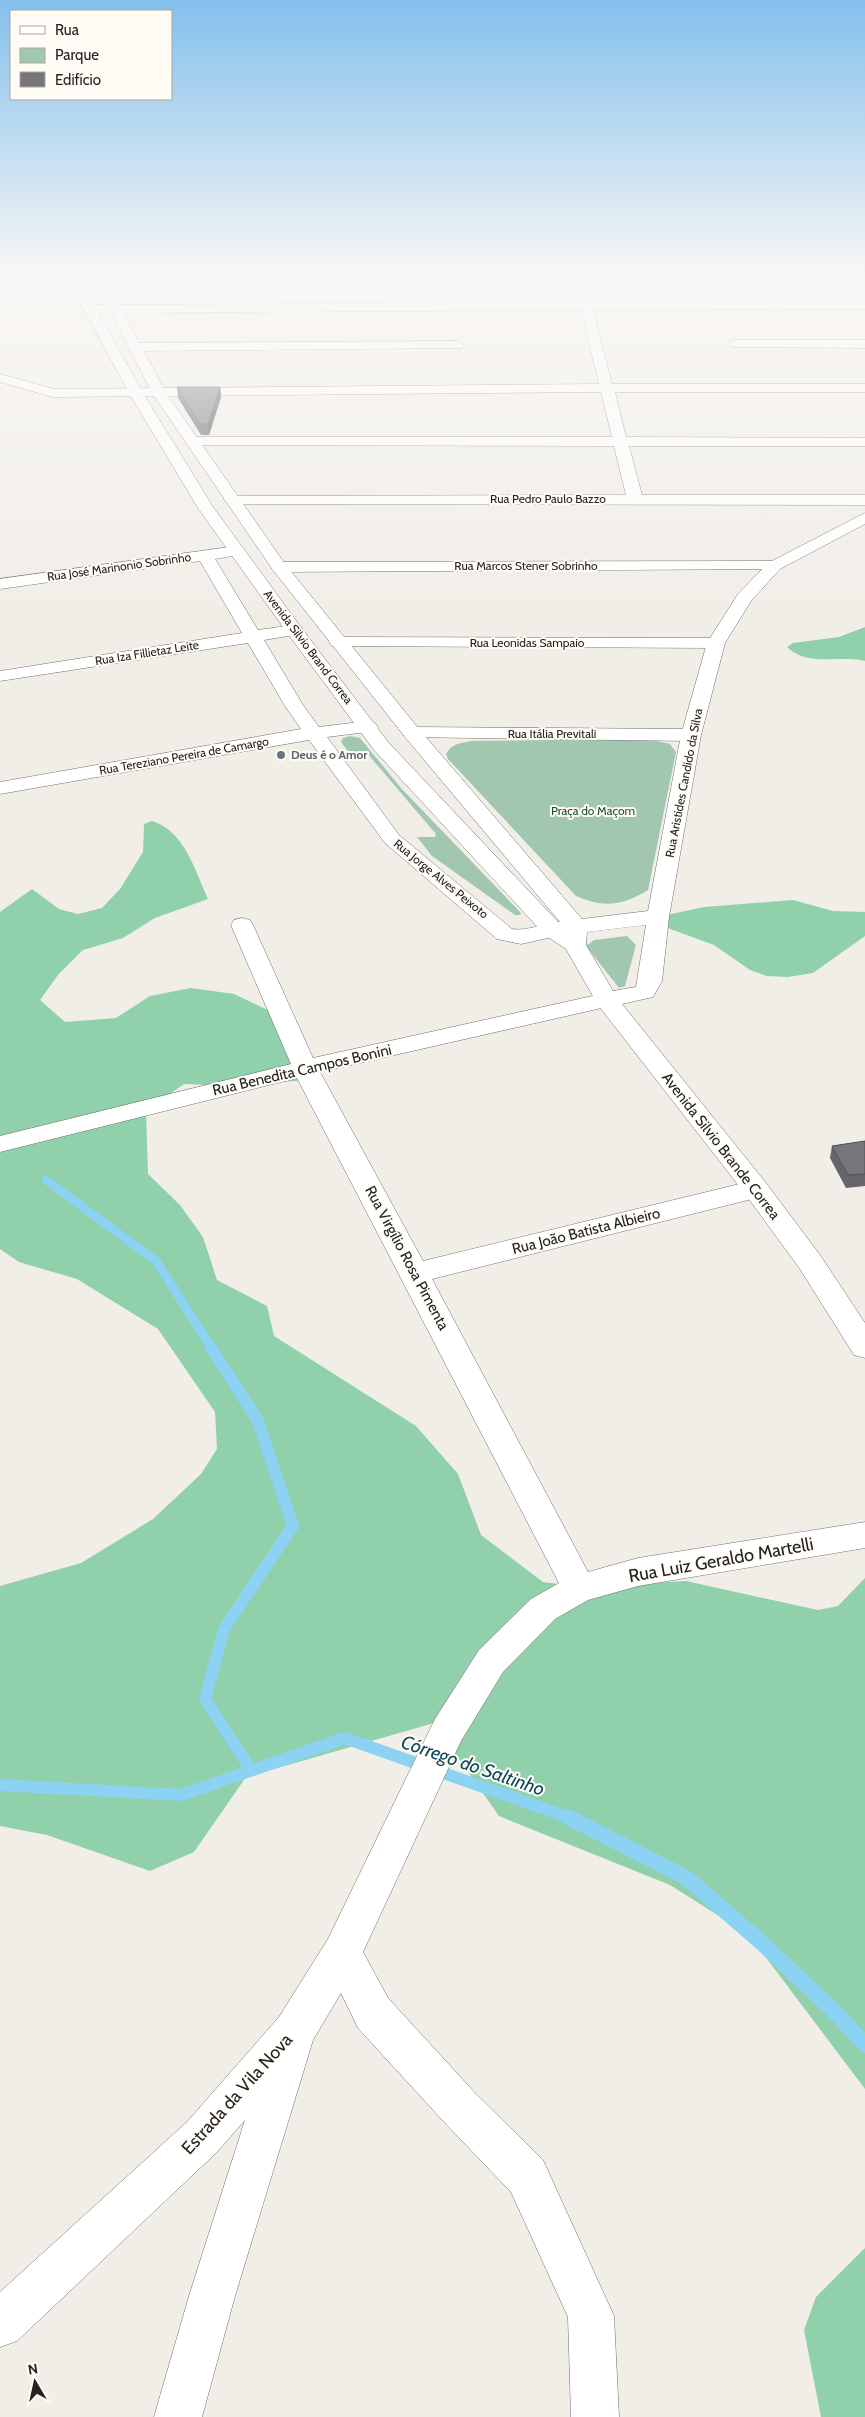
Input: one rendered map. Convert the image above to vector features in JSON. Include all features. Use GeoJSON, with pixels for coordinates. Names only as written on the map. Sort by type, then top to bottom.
{"type":"FeatureCollection","features":[{"type":"Feature","properties":{"kind":"street"},"geometry":{"type":"LineString","coordinates":[[38,389],[53,393],[159,393],[491,389]]}},
{"type":"Feature","properties":{"kind":"street","name":"Avenida Silvio Brand Correa"},"geometry":{"type":"LineString","coordinates":[[134,389],[206,508],[381,746],[553,930]]}},
{"type":"Feature","properties":{"kind":"street","name":"Avenida Silvio Brand Correa"},"geometry":{"type":"LineString","coordinates":[[157,389],[279,567],[575,936]]}},
{"type":"Feature","properties":{"kind":"street"},"geometry":{"type":"LineString","coordinates":[[607,389],[635,499]]}},
{"type":"Feature","properties":{"kind":"street"},"geometry":{"type":"LineString","coordinates":[[193,441],[865,442]]}},
{"type":"Feature","properties":{"kind":"street","name":"Rua Pedro Paulo Bazzo"},"geometry":{"type":"LineString","coordinates":[[231,499],[865,500]]}},
{"type":"Feature","properties":{"kind":"street","name":"Rua Aristides Candido da Silva"},"geometry":{"type":"LineString","coordinates":[[606,1000],[645,992],[650,981],[658,917],[691,735],[716,643],[744,598],[774,566],[865,518]]}},
{"type":"Feature","properties":{"kind":"street","name":"Rua José Marinonio Sobrinho"},"geometry":{"type":"LineString","coordinates":[[0,584],[237,551]]}},
{"type":"Feature","properties":{"kind":"street","name":"Rua Jorge Alves Peixoto"},"geometry":{"type":"LineString","coordinates":[[205,555],[294,706],[392,839],[486,916],[505,934],[520,937],[553,930],[575,936],[658,917]]}},
{"type":"Feature","properties":{"kind":"street","name":"Rua Marcos Stener Sobrinho"},"geometry":{"type":"LineString","coordinates":[[279,567],[774,566]]}},
{"type":"Feature","properties":{"kind":"street","name":"Rua Iza Fillietaz Leite"},"geometry":{"type":"LineString","coordinates":[[0,676],[294,630]]}},
{"type":"Feature","properties":{"kind":"street","name":"Rua Leonidas Sampaio"},"geometry":{"type":"LineString","coordinates":[[338,642],[716,643]]}},
{"type":"Feature","properties":{"kind":"street","name":"Rua Tereziano Pereira de Camargo"},"geometry":{"type":"LineString","coordinates":[[0,788],[314,733],[368,727]]}},
{"type":"Feature","properties":{"kind":"street","name":"Rua Itália Previtali"},"geometry":{"type":"LineString","coordinates":[[412,733],[691,735]]}},
{"type":"Feature","properties":{"kind":"street","name":"Rua Virgílio Rosa Pimenta"},"geometry":{"type":"LineString","coordinates":[[242,925],[305,1068],[415,1272],[578,1588]]}},
{"type":"Feature","properties":{"kind":"street","name":"Avenida Silvio Brande Correa"},"geometry":{"type":"LineString","coordinates":[[575,936],[606,1000],[756,1189],[810,1262],[865,1347]]}},
{"type":"Feature","properties":{"kind":"street","name":"Rua Benedita Campos Bonini"},"geometry":{"type":"LineString","coordinates":[[0,1144],[305,1068],[606,1000]]}},
{"type":"Feature","properties":{"kind":"street","name":"Rua João Batista Albieiro"},"geometry":{"type":"LineString","coordinates":[[415,1272],[756,1189]]}},
{"type":"Feature","properties":{"kind":"street","name":"Rua Luiz Geraldo Martelli"},"geometry":{"type":"LineString","coordinates":[[448,1730],[490,1661],[543,1609],[578,1588],[638,1572],[865,1535]]}},
{"type":"Feature","properties":{"kind":"street","name":"Estrada da Vila Nova"},"geometry":{"type":"LineString","coordinates":[[0,2324],[202,2137],[294,2032],[342,1954],[448,1730]]}},
{"type":"Feature","properties":{"kind":"street"},"geometry":{"type":"LineString","coordinates":[[342,1954],[373,2013],[460,2108],[527,2176],[592,2316],[595,2417]]}},
{"type":"Feature","properties":{"kind":"street"},"geometry":{"type":"LineString","coordinates":[[178,2417],[212,2296],[294,2032]]}},
{"type":"Feature","properties":{"kind":"green space"},"geometry":{"type":"Polygon","coordinates":[[[865,627],[865,661],[855,659],[814,659],[795,653],[787,647],[793,643],[839,637],[865,627]]]}},
{"type":"Feature","properties":{"kind":"green space"},"geometry":{"type":"Polygon","coordinates":[[[350,736],[360,738],[401,788],[521,913],[520,915],[515,915],[432,856],[417,837],[435,837],[436,834],[366,752],[348,751],[341,742],[343,738],[350,736]]]}},
{"type":"Feature","properties":{"kind":"green space","name":"Praça do Maçom"},"geometry":{"type":"Polygon","coordinates":[[[647,739],[670,744],[676,752],[648,890],[630,899],[613,904],[604,904],[576,896],[448,759],[446,754],[453,746],[471,741],[647,739]]]}},
{"type":"Feature","properties":{"kind":"green space"},"geometry":{"type":"Polygon","coordinates":[[[152,821],[173,833],[181,843],[188,853],[208,899],[155,918],[123,938],[83,950],[58,975],[40,1000],[65,1022],[116,1018],[150,996],[191,988],[234,994],[270,1011],[307,1080],[232,1086],[184,1084],[146,1111],[148,1174],[180,1205],[203,1237],[217,1280],[267,1306],[274,1336],[416,1426],[458,1474],[481,1535],[543,1582],[581,1587],[686,1581],[818,1610],[838,1606],[865,1578],[865,2089],[749,1935],[670,1885],[499,1816],[434,1723],[246,1777],[194,1852],[150,1871],[47,1835],[0,1826],[0,1586],[81,1563],[153,1519],[201,1474],[217,1449],[215,1412],[158,1329],[77,1279],[19,1262],[0,1249],[0,912],[32,889],[59,909],[78,914],[102,908],[120,889],[143,852],[144,824],[152,821]]]}},
{"type":"Feature","properties":{"kind":"green space"},"geometry":{"type":"Polygon","coordinates":[[[793,900],[833,911],[865,912],[865,936],[813,973],[788,977],[767,976],[750,970],[714,945],[662,926],[653,918],[704,907],[793,900]]]}},
{"type":"Feature","properties":{"kind":"green space"},"geometry":{"type":"Polygon","coordinates":[[[627,936],[636,945],[625,986],[619,988],[586,946],[594,940],[627,936]]]}},
{"type":"Feature","properties":{"kind":"green space"},"geometry":{"type":"Polygon","coordinates":[[[865,2248],[865,2417],[821,2417],[804,2330],[816,2297],[865,2248]]]}},
{"type":"Feature","properties":{"kind":"building"},"geometry":{"type":"Polygon","coordinates":[[[178,389],[219,389],[208,424],[200,424],[178,389]]]}},
{"type":"Feature","properties":{"kind":"building"},"geometry":{"type":"Polygon","coordinates":[[[865,1141],[865,1174],[848,1175],[832,1146],[865,1141]]]}},
{"type":"Feature","properties":{"kind":"waterway"},"geometry":{"type":"LineString","coordinates":[[46,1180],[156,1261],[211,1347]]}},
{"type":"Feature","properties":{"kind":"waterway"},"geometry":{"type":"LineString","coordinates":[[210,1346],[258,1421],[293,1526],[224,1629],[205,1699],[251,1770]]}},
{"type":"Feature","properties":{"kind":"waterway","name":"Córrego do Saltinho"},"geometry":{"type":"LineString","coordinates":[[0,1785],[181,1795],[345,1738],[570,1818]]}},
{"type":"Feature","properties":{"kind":"waterway","name":"Córrego do Saltinho"},"geometry":{"type":"LineString","coordinates":[[570,1818],[687,1878],[762,1943],[837,2014],[865,2045]]}},
{"type":"Feature","properties":{"kind":"place","name":"Deus é o Amor"},"geometry":{"type":"Point","coordinates":[281,755]}}]}
